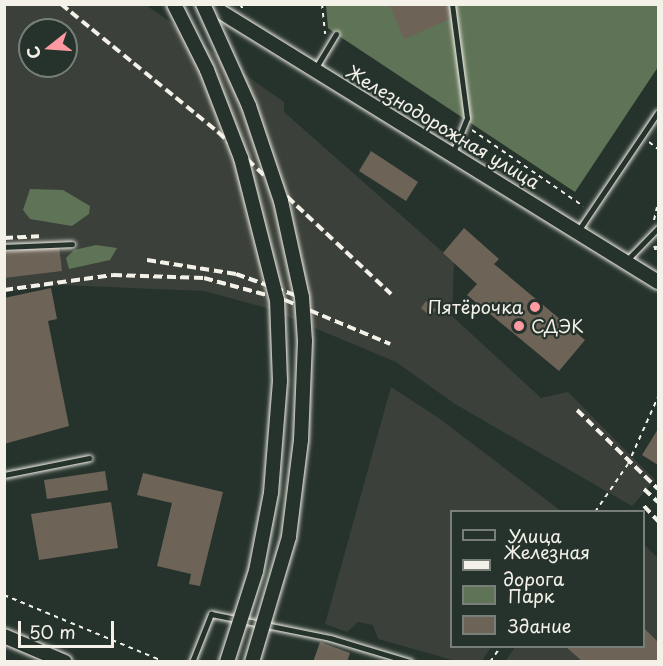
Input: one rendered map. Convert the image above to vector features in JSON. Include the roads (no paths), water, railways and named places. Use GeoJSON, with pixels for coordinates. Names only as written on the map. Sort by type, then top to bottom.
{"type":"FeatureCollection","features":[{"type":"Feature","properties":{"kind":"main road"},"geometry":{"type":"LineString","coordinates":[[174,4],[207,70],[241,158],[267,247],[278,311],[278,437],[266,533],[227,662]]}},
{"type":"Feature","properties":{"kind":"main road"},"geometry":{"type":"LineString","coordinates":[[205,4],[245,97],[281,201],[302,297],[305,341],[301,440],[289,537],[252,662]]}},
{"type":"Feature","properties":{"kind":"main road","name":"Железнодорожная улица"},"geometry":{"type":"LineString","coordinates":[[205,4],[453,153],[658,282]]}},
{"type":"Feature","properties":{"kind":"main road"},"geometry":{"type":"LineString","coordinates":[[4,636],[65,662]]}},
{"type":"Feature","properties":{"kind":"lane"},"geometry":{"type":"LineString","coordinates":[[452,4],[464,125],[453,153]]}},
{"type":"Feature","properties":{"kind":"lane"},"geometry":{"type":"LineString","coordinates":[[314,70],[336,34]]}},
{"type":"Feature","properties":{"kind":"lane"},"geometry":{"type":"LineString","coordinates":[[578,231],[658,112]]}},
{"type":"Feature","properties":{"kind":"lane"},"geometry":{"type":"LineString","coordinates":[[626,261],[658,228]]}},
{"type":"Feature","properties":{"kind":"lane"},"geometry":{"type":"LineString","coordinates":[[4,247],[72,244]]}},
{"type":"Feature","properties":{"kind":"lane"},"geometry":{"type":"LineString","coordinates":[[4,475],[89,458]]}},
{"type":"Feature","properties":{"kind":"lane"},"geometry":{"type":"LineString","coordinates":[[192,662],[211,614],[330,638],[410,662]]}},
{"type":"Feature","properties":{"kind":"railway"},"geometry":{"type":"LineString","coordinates":[[61,4],[218,132],[391,294]]}},
{"type":"Feature","properties":{"kind":"railway"},"geometry":{"type":"LineString","coordinates":[[4,238],[39,236]]}},
{"type":"Feature","properties":{"kind":"railway"},"geometry":{"type":"LineString","coordinates":[[147,260],[236,274],[306,299]]}},
{"type":"Feature","properties":{"kind":"railway"},"geometry":{"type":"LineString","coordinates":[[4,290],[113,275],[204,278],[285,300],[390,344]]}},
{"type":"Feature","properties":{"kind":"railway"},"geometry":{"type":"LineString","coordinates":[[577,410],[658,489]]}},
{"type":"Feature","properties":{"kind":"railway"},"geometry":{"type":"LineString","coordinates":[[644,489],[658,502]]}},
{"type":"Feature","properties":{"kind":"railway"},"geometry":{"type":"LineString","coordinates":[[644,506],[658,521]]}},
{"type":"Feature","properties":{"kind":"place","name":"Пятёрочка"},"geometry":{"type":"Point","coordinates":[535,307]}},
{"type":"Feature","properties":{"kind":"place","name":"СДЭК"},"geometry":{"type":"Point","coordinates":[519,326]}}]}
